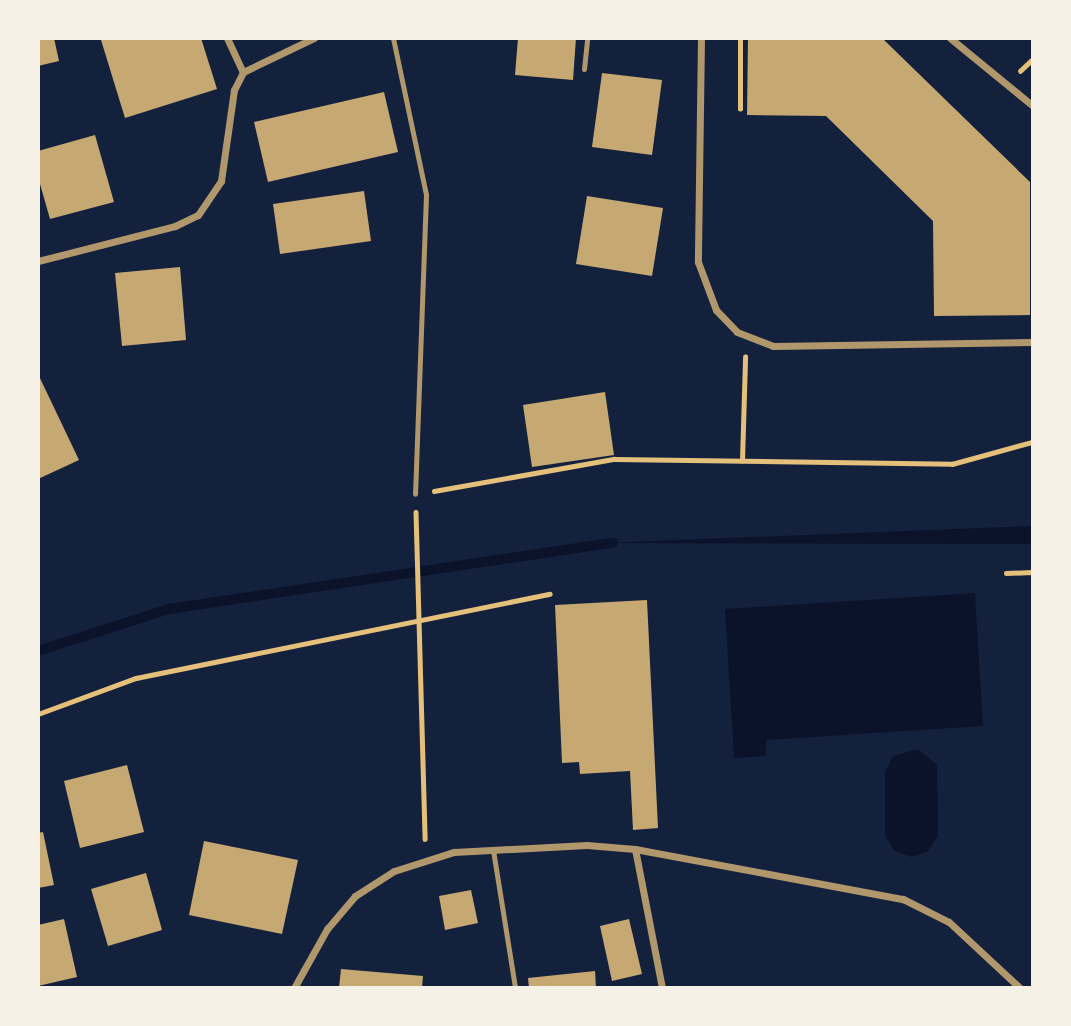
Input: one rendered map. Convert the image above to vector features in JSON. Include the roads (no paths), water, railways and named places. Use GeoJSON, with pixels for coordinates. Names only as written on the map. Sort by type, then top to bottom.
{"type":"FeatureCollection","features":[{"type":"Feature","properties":{"kind":"street"},"geometry":{"type":"LineString","coordinates":[[227,38],[243,72]]}},
{"type":"Feature","properties":{"kind":"street"},"geometry":{"type":"LineString","coordinates":[[38,261],[175,226],[198,215],[221,181],[234,90],[243,72],[314,38]]}},
{"type":"Feature","properties":{"kind":"street"},"geometry":{"type":"LineString","coordinates":[[701,38],[698,262],[716,310],[746,335],[773,346],[1032,342]]}},
{"type":"Feature","properties":{"kind":"street"},"geometry":{"type":"LineString","coordinates":[[950,38],[1032,105]]}},
{"type":"Feature","properties":{"kind":"street"},"geometry":{"type":"LineString","coordinates":[[294,988],[327,929],[355,896],[425,859],[493,850],[587,845],[635,849],[903,899],[949,922],[1020,988]]}},
{"type":"Feature","properties":{"kind":"street"},"geometry":{"type":"LineString","coordinates":[[635,849],[662,988]]}},
{"type":"Feature","properties":{"kind":"lane"},"geometry":{"type":"LineString","coordinates":[[393,38],[426,195],[415,494]]}},
{"type":"Feature","properties":{"kind":"lane"},"geometry":{"type":"LineString","coordinates":[[584,69],[587,38]]}},
{"type":"Feature","properties":{"kind":"lane"},"geometry":{"type":"LineString","coordinates":[[493,850],[515,988]]}},
{"type":"Feature","properties":{"kind":"water"},"geometry":{"type":"Polygon","coordinates":[[[1032,526],[1032,544],[601,543],[1032,526]]]}},
{"type":"Feature","properties":{"kind":"water"},"geometry":{"type":"Polygon","coordinates":[[[975,593],[983,726],[766,740],[766,756],[734,758],[725,609],[975,593]]]}},
{"type":"Feature","properties":{"kind":"water"},"geometry":{"type":"Polygon","coordinates":[[[918,749],[937,765],[938,836],[928,851],[912,857],[894,851],[885,835],[885,772],[893,756],[918,749]]]}},
{"type":"Feature","properties":{"kind":"waterway"},"geometry":{"type":"LineString","coordinates":[[38,651],[169,609],[613,543]]}}]}
